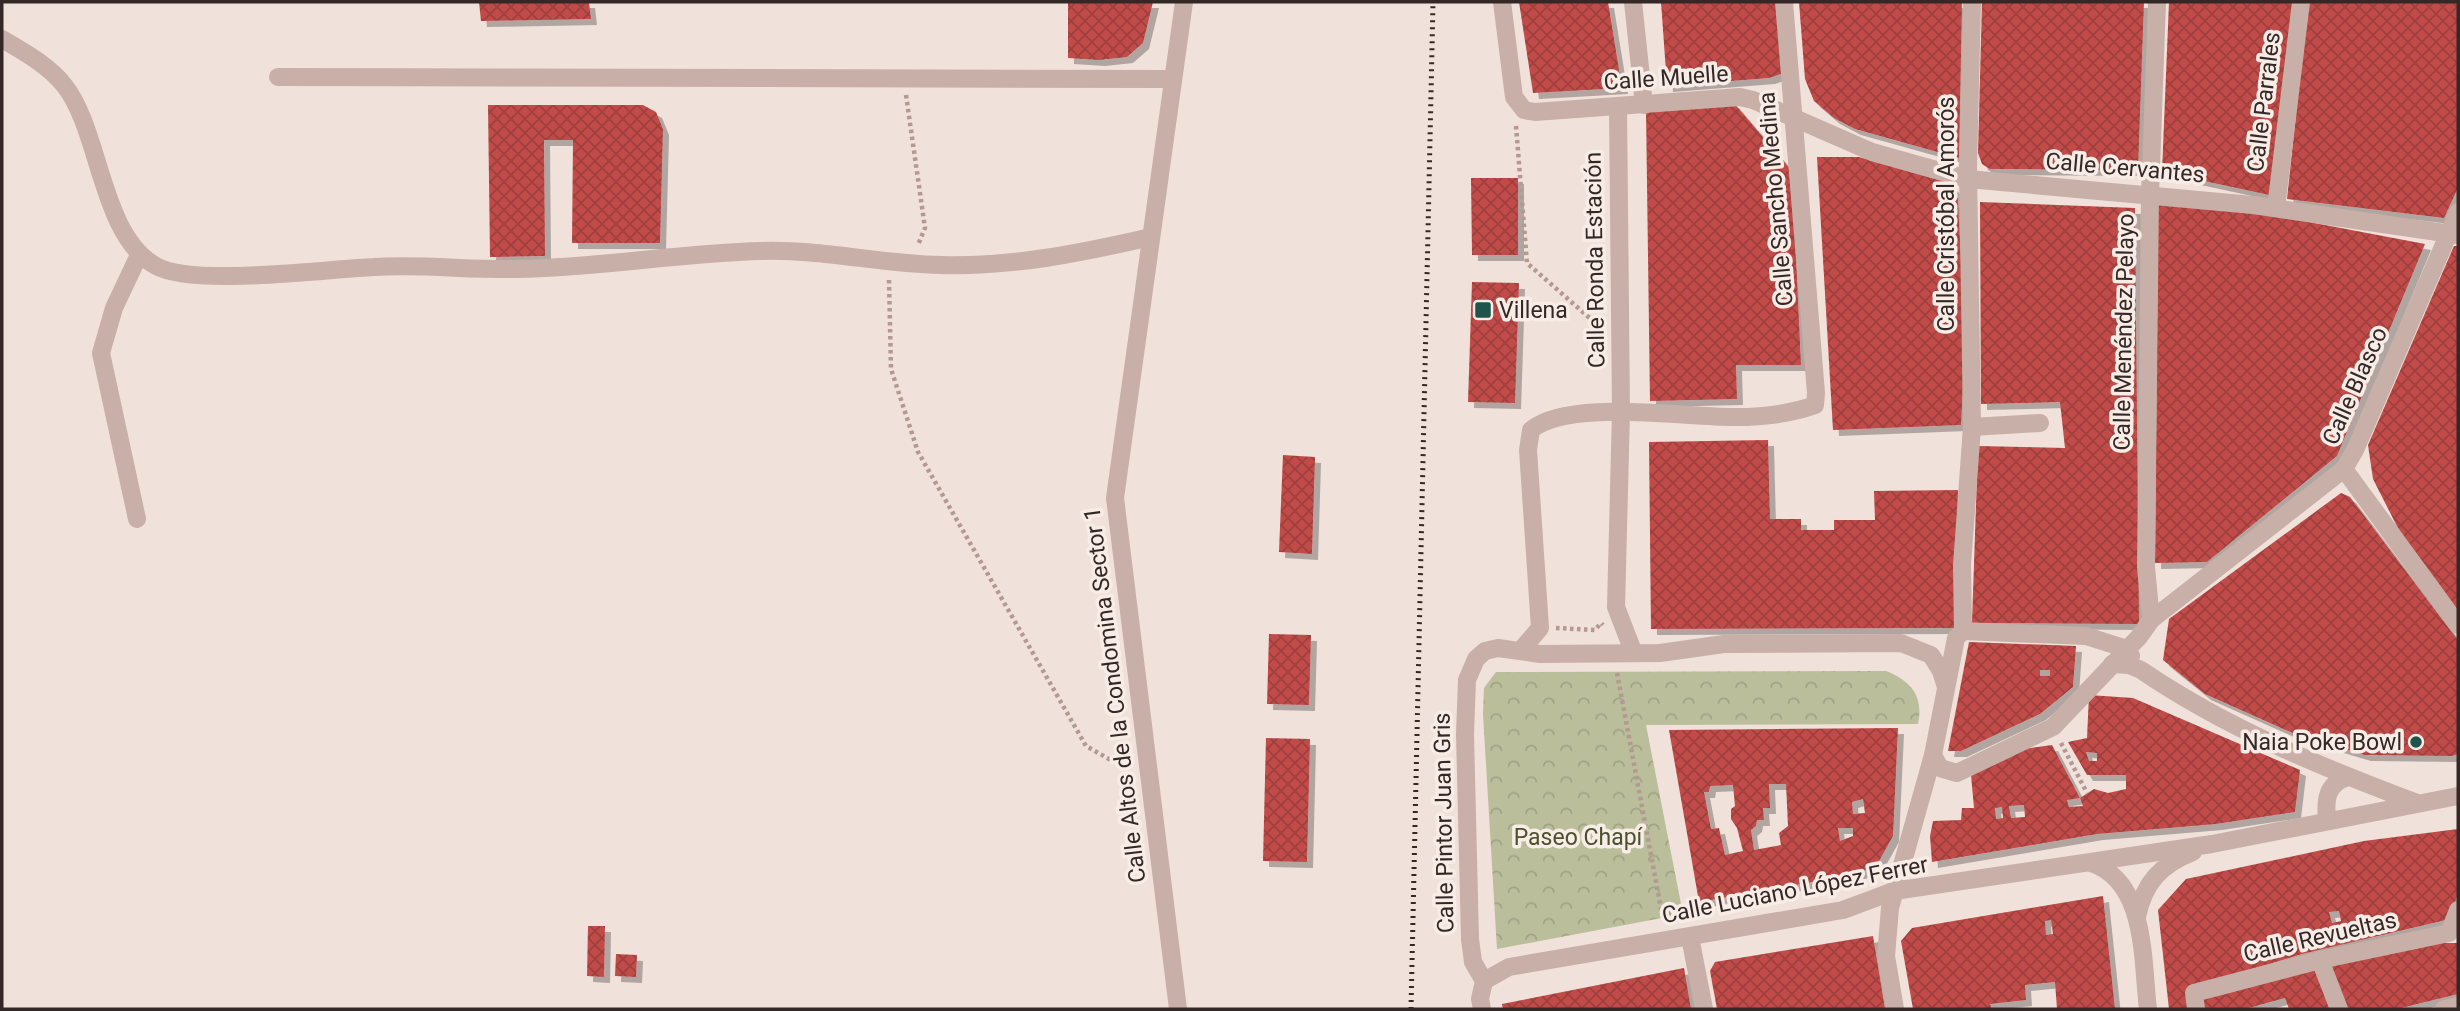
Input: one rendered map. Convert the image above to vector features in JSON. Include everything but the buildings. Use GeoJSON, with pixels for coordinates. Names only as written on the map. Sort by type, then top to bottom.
{"type":"FeatureCollection","features":[{"type":"Feature","properties":{"kind":"street","name":"Calle Altos de la Condomina Sector 1"},"geometry":{"type":"LineString","coordinates":[[1178,1009],[1115,498],[1184,2]]}},
{"type":"Feature","properties":{"kind":"street","name":"Calle Muelle"},"geometry":{"type":"LineString","coordinates":[[1502,2],[1514,97],[1524,110],[1535,112],[1740,97],[1753,100],[1795,120]]}},
{"type":"Feature","properties":{"kind":"street"},"geometry":{"type":"LineString","coordinates":[[1633,2],[1644,105]]}},
{"type":"Feature","properties":{"kind":"street","name":"Calle Sancho Medina"},"geometry":{"type":"LineString","coordinates":[[1621,412],[1737,417],[1793,413],[1815,405],[1784,2]]}},
{"type":"Feature","properties":{"kind":"street","name":"Calle Cristóbal Amorós"},"geometry":{"type":"LineString","coordinates":[[1895,1009],[1886,957],[1894,891],[1904,864],[1933,755],[1956,638],[1963,631],[1962,565],[1972,427],[1968,179],[1972,2]]}},
{"type":"Feature","properties":{"kind":"street","name":"Calle Menéndez Pelayo"},"geometry":{"type":"LineString","coordinates":[[2151,620],[2146,567],[2150,195],[2157,2]]}},
{"type":"Feature","properties":{"kind":"street","name":"Calle Parrales"},"geometry":{"type":"LineString","coordinates":[[2276,208],[2301,2]]}},
{"type":"Feature","properties":{"kind":"street"},"geometry":{"type":"LineString","coordinates":[[2,39],[42,64],[65,86],[81,119],[103,186],[139,255],[172,273],[203,277],[379,266],[517,269],[761,251],[831,252],[964,266],[1056,258],[1151,237]]}},
{"type":"Feature","properties":{"kind":"street"},"geometry":{"type":"LineString","coordinates":[[278,77],[1173,79]]}},
{"type":"Feature","properties":{"kind":"street","name":"Calle Ronda Estación"},"geometry":{"type":"LineString","coordinates":[[1618,107],[1621,412],[1616,607],[1633,651]]}},
{"type":"Feature","properties":{"kind":"street","name":"Calle Cervantes"},"geometry":{"type":"LineString","coordinates":[[1795,120],[1872,152],[1968,179],[2276,208],[2453,235]]}},
{"type":"Feature","properties":{"kind":"street","name":"Calle Blasco"},"geometry":{"type":"LineString","coordinates":[[2053,727],[2151,620],[2344,469],[2453,235],[2458,212]]}},
{"type":"Feature","properties":{"kind":"street"},"geometry":{"type":"LineString","coordinates":[[137,519],[101,353],[114,308],[139,255]]}},
{"type":"Feature","properties":{"kind":"street"},"geometry":{"type":"LineString","coordinates":[[1621,412],[1551,419],[1531,430],[1528,450],[1540,628],[1521,650],[1540,654],[1633,651],[1672,653],[1724,644],[1901,643],[1931,655],[1941,671],[1946,687]]}},
{"type":"Feature","properties":{"kind":"street"},"geometry":{"type":"LineString","coordinates":[[1972,427],[2040,423]]}},
{"type":"Feature","properties":{"kind":"street"},"geometry":{"type":"LineString","coordinates":[[2344,469],[2458,625]]}},
{"type":"Feature","properties":{"kind":"street"},"geometry":{"type":"LineString","coordinates":[[1963,631],[2086,636],[2127,649],[2141,670]]}},
{"type":"Feature","properties":{"kind":"street","name":"Calle Pintor Juan Gris"},"geometry":{"type":"LineString","coordinates":[[1482,1009],[1480,999],[1484,981],[1473,962],[1470,939],[1465,734],[1467,680],[1476,659],[1485,650],[1521,650]]}},
{"type":"Feature","properties":{"kind":"street"},"geometry":{"type":"LineString","coordinates":[[2112,664],[2129,665],[2141,670],[2206,712],[2348,777],[2417,803]]}},
{"type":"Feature","properties":{"kind":"street"},"geometry":{"type":"LineString","coordinates":[[1933,755],[1940,768],[1957,773],[2053,727]]}},
{"type":"Feature","properties":{"kind":"street"},"geometry":{"type":"LineString","coordinates":[[2327,821],[2326,802],[2330,789],[2336,781],[2348,777]]}},
{"type":"Feature","properties":{"kind":"street"},"geometry":{"type":"LineString","coordinates":[[2148,1009],[2137,917],[2141,897],[2157,873],[2186,855],[2212,844],[2458,796]]}},
{"type":"Feature","properties":{"kind":"street","name":"Calle Luciano López Ferrer"},"geometry":{"type":"LineString","coordinates":[[1484,981],[1509,967],[1843,909],[1894,891],[2212,844]]}},
{"type":"Feature","properties":{"kind":"street"},"geometry":{"type":"LineString","coordinates":[[2089,862],[2108,868],[2115,875],[2137,917]]}},
{"type":"Feature","properties":{"kind":"street"},"geometry":{"type":"LineString","coordinates":[[1904,864],[1916,880],[1928,888]]}},
{"type":"Feature","properties":{"kind":"street","name":"Calle Revueltas"},"geometry":{"type":"LineString","coordinates":[[2196,1009],[2194,993],[2320,960],[2449,933],[2458,910]]}},
{"type":"Feature","properties":{"kind":"street"},"geometry":{"type":"LineString","coordinates":[[1690,937],[1704,1009]]}},
{"type":"Feature","properties":{"kind":"street"},"geometry":{"type":"LineString","coordinates":[[2320,960],[2339,1009]]}},
{"type":"Feature","properties":{"kind":"street"},"geometry":{"type":"LineString","coordinates":[[2444,1009],[2458,1006]]}},
{"type":"Feature","properties":{"kind":"path"},"geometry":{"type":"LineString","coordinates":[[904,78],[925,228],[911,262]]}},
{"type":"Feature","properties":{"kind":"path"},"geometry":{"type":"LineString","coordinates":[[1516,122],[1527,264],[1605,334]]}},
{"type":"Feature","properties":{"kind":"path"},"geometry":{"type":"LineString","coordinates":[[891,260],[888,298],[891,369],[918,452],[1086,746],[1109,759],[1147,760]]}},
{"type":"Feature","properties":{"kind":"path"},"geometry":{"type":"LineString","coordinates":[[1540,628],[1595,630],[1601,624],[1609,630],[1609,621]]}},
{"type":"Feature","properties":{"kind":"path"},"geometry":{"type":"LineString","coordinates":[[1616,665],[1662,914],[1711,908]]}},
{"type":"Feature","properties":{"kind":"path"},"geometry":{"type":"LineString","coordinates":[[2053,727],[2087,793]]}},
{"type":"Feature","properties":{"kind":"green space","name":"Paseo Chapí"},"geometry":{"type":"Polygon","coordinates":[[[1886,671],[1914,691],[1919,705],[1918,724],[1646,725],[1683,914],[1497,949],[1483,714],[1484,688],[1496,672],[1886,671]]]}},
{"type":"Feature","properties":{"kind":"railway"},"geometry":{"type":"LineString","coordinates":[[1411,1009],[1433,2]]}},
{"type":"Feature","properties":{"kind":"place","name":"Villena"},"geometry":{"type":"Point","coordinates":[1483,310]}},
{"type":"Feature","properties":{"kind":"place","name":"Naia Poke Bowl"},"geometry":{"type":"Point","coordinates":[2416,742]}}]}
